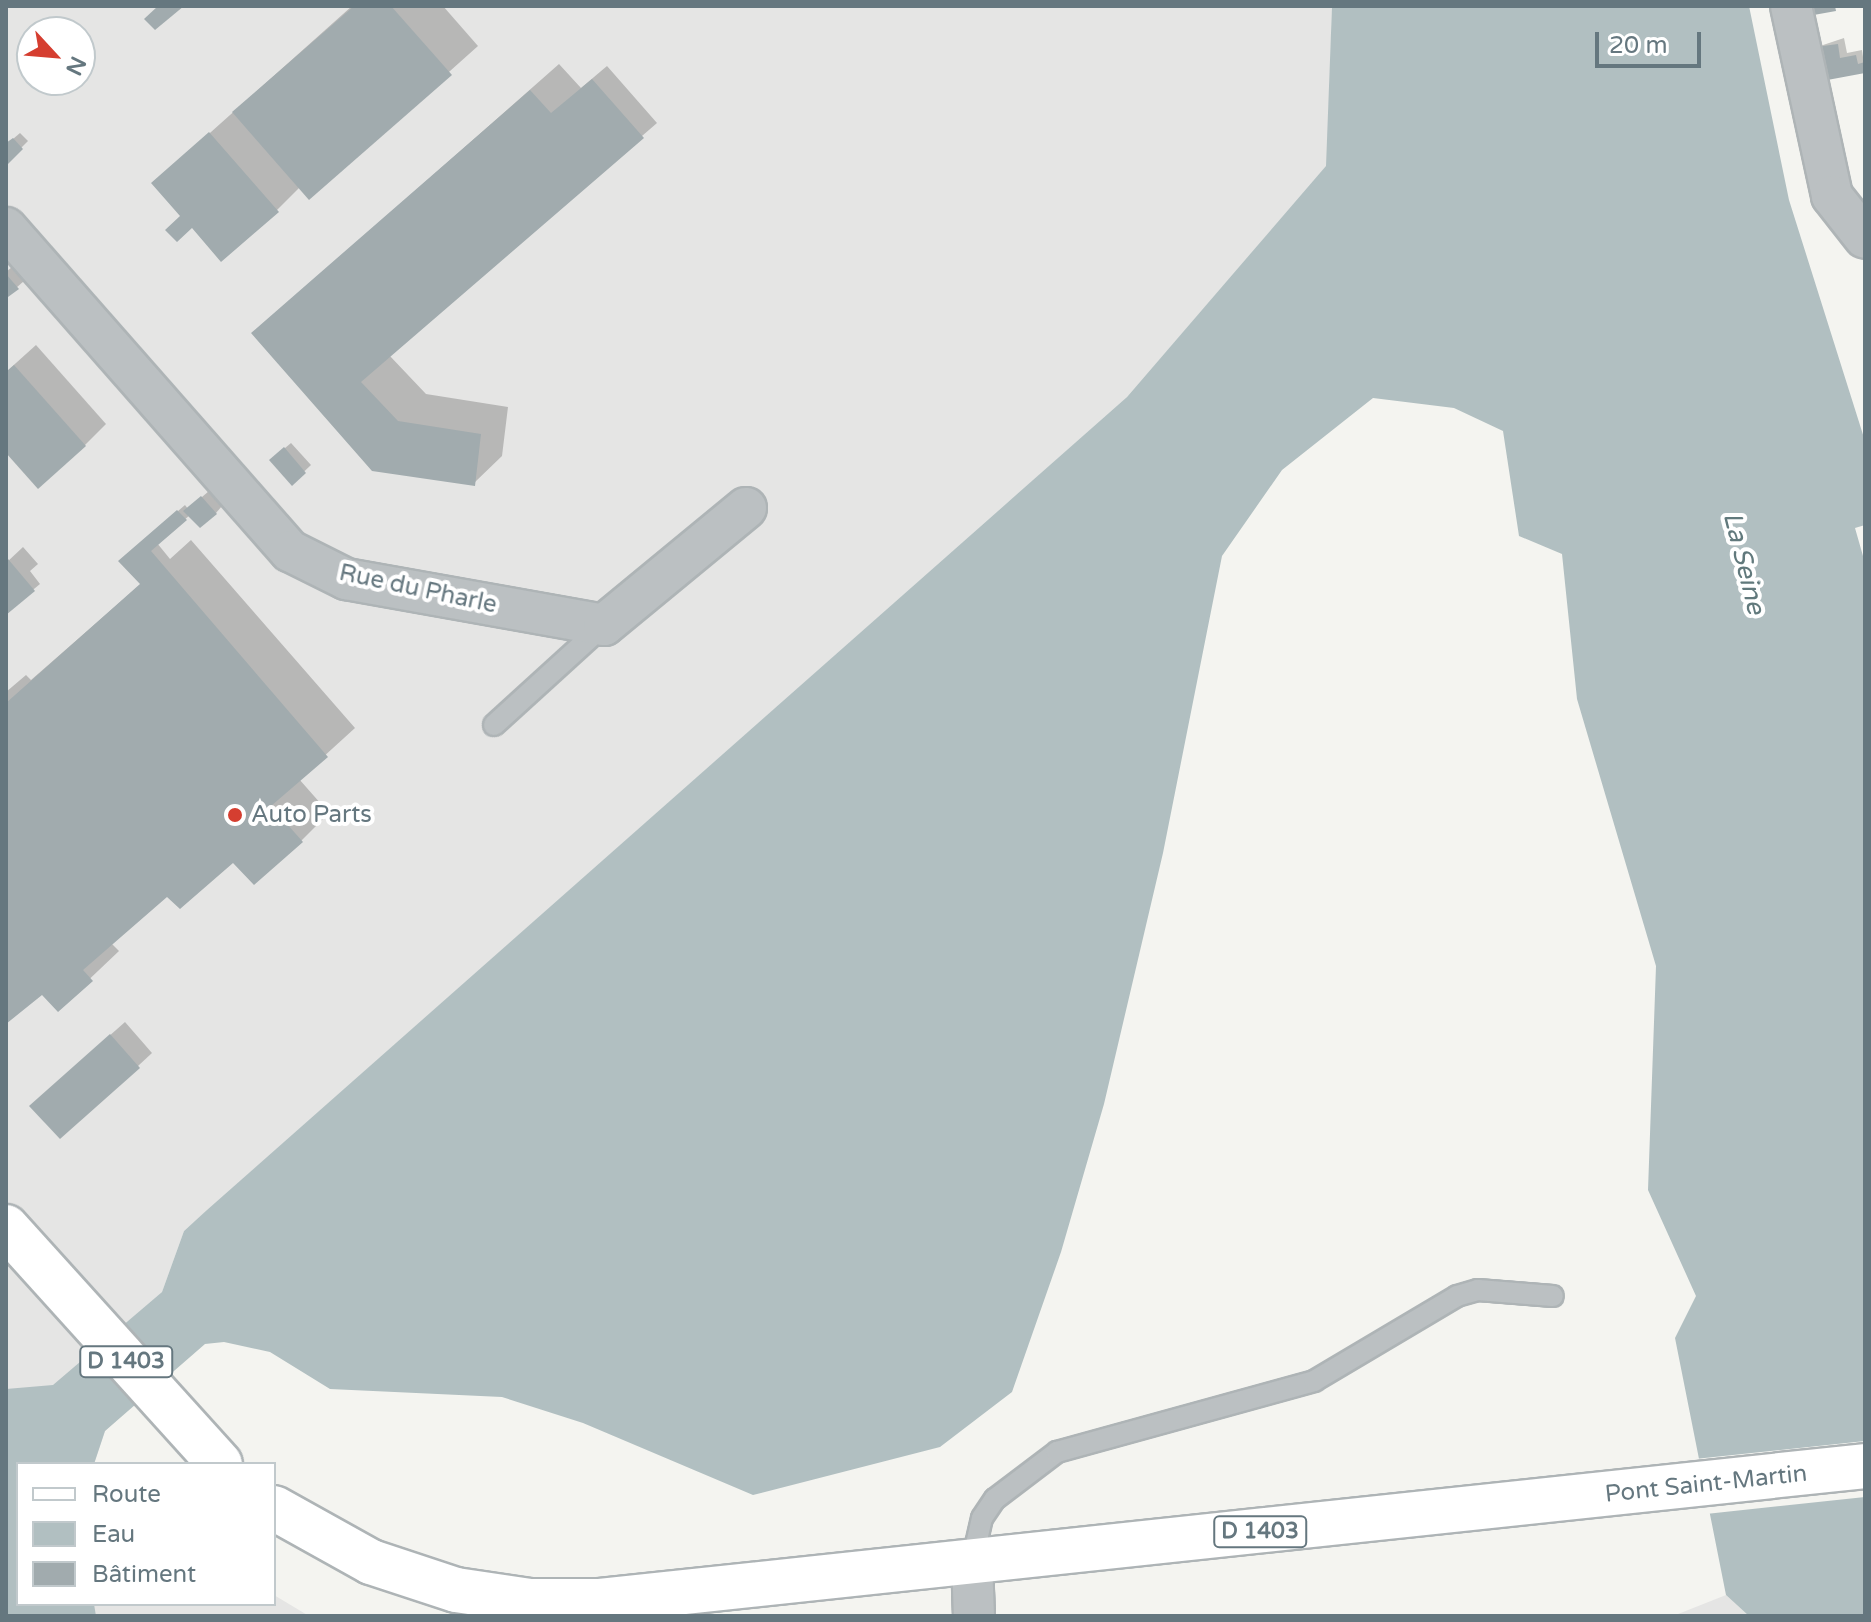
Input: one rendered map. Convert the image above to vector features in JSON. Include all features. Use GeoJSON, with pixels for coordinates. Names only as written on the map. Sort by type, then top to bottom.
{"type":"FeatureCollection","features":[{"type":"Feature","properties":{"kind":"main road","name":"D 1403"},"geometry":{"type":"LineString","coordinates":[[6,1227],[218,1462]]}},
{"type":"Feature","properties":{"kind":"main road","name":"Pont Saint-Martin"},"geometry":{"type":"LineString","coordinates":[[972,1562],[1865,1466]]}},
{"type":"Feature","properties":{"kind":"main road","name":"D 1403"},"geometry":{"type":"LineString","coordinates":[[276,1509],[371,1562],[456,1590],[530,1601],[600,1601],[972,1562]]}},
{"type":"Feature","properties":{"kind":"street"},"geometry":{"type":"LineString","coordinates":[[1791,6],[1832,196],[1865,238]]}},
{"type":"Feature","properties":{"kind":"street","name":"Rue du Pharle"},"geometry":{"type":"LineString","coordinates":[[6,228],[290,551],[346,579],[604,625]]}},
{"type":"Feature","properties":{"kind":"street"},"geometry":{"type":"LineString","coordinates":[[604,625],[746,508]]}},
{"type":"Feature","properties":{"kind":"street"},"geometry":{"type":"LineString","coordinates":[[972,1562],[974,1616]]}},
{"type":"Feature","properties":{"kind":"lane"},"geometry":{"type":"LineString","coordinates":[[494,725],[604,625]]}},
{"type":"Feature","properties":{"kind":"lane"},"geometry":{"type":"LineString","coordinates":[[972,1562],[982,1518],[995,1499],[1057,1452],[1314,1381],[1457,1296],[1478,1290],[1553,1296]]}},
{"type":"Feature","properties":{"kind":"shaded area"},"geometry":{"type":"Polygon","coordinates":[[[6,6],[1332,6],[1327,166],[1127,397],[184,1231],[162,1292],[74,1368],[118,1419],[105,1431],[95,1462],[16,1462],[16,1606],[276,1606],[276,1596],[309,1616],[6,1616],[6,6]]]}},
{"type":"Feature","properties":{"kind":"shaded area"},"geometry":{"type":"Polygon","coordinates":[[[1726,1595],[1749,1616],[1673,1616],[1726,1595]]]}},
{"type":"Feature","properties":{"kind":"water","name":"La Seine"},"geometry":{"type":"Polygon","coordinates":[[[1332,6],[1749,6],[1789,200],[1865,441],[1865,525],[1855,528],[1865,563],[1865,1616],[1749,1616],[1726,1595],[1675,1338],[1696,1296],[1648,1190],[1656,966],[1577,699],[1562,554],[1519,536],[1503,431],[1454,408],[1373,398],[1282,470],[1222,556],[1163,853],[1104,1104],[1061,1252],[1012,1392],[940,1447],[753,1495],[583,1423],[502,1397],[330,1389],[270,1352],[224,1342],[205,1344],[105,1431],[95,1462],[16,1462],[16,1606],[94,1606],[96,1616],[6,1616],[6,1389],[53,1385],[162,1292],[184,1231],[1127,397],[1326,166],[1332,6]]]}},
{"type":"Feature","properties":{"kind":"pier"},"geometry":{"type":"Polygon","coordinates":[[[1865,1441],[1865,1497],[1706,1514],[1695,1459],[1865,1441]]]}},
{"type":"Feature","properties":{"kind":"building"},"geometry":{"type":"Polygon","coordinates":[[[158,6],[184,6],[155,30],[144,19],[158,6]]]}},
{"type":"Feature","properties":{"kind":"building"},"geometry":{"type":"Polygon","coordinates":[[[354,6],[391,6],[452,75],[309,200],[232,112],[354,6]]]}},
{"type":"Feature","properties":{"kind":"building"},"geometry":{"type":"Polygon","coordinates":[[[1806,6],[1835,6],[1836,11],[1808,16],[1806,6]]]}},
{"type":"Feature","properties":{"kind":"building"},"geometry":{"type":"Polygon","coordinates":[[[1838,44],[1840,58],[1856,55],[1858,64],[1865,62],[1865,73],[1822,81],[1815,47],[1838,44]]]}},
{"type":"Feature","properties":{"kind":"building"},"geometry":{"type":"Polygon","coordinates":[[[592,79],[644,138],[361,382],[398,421],[481,434],[475,486],[372,471],[251,333],[530,90],[551,113],[592,79]]]}},
{"type":"Feature","properties":{"kind":"building"},"geometry":{"type":"Polygon","coordinates":[[[209,132],[279,212],[221,262],[192,228],[177,242],[165,230],[180,216],[151,183],[209,132]]]}},
{"type":"Feature","properties":{"kind":"building"},"geometry":{"type":"Polygon","coordinates":[[[13,138],[23,149],[6,166],[6,143],[13,138]]]}},
{"type":"Feature","properties":{"kind":"building"},"geometry":{"type":"Polygon","coordinates":[[[6,274],[19,289],[8,297],[6,296],[6,274]]]}},
{"type":"Feature","properties":{"kind":"building"},"geometry":{"type":"Polygon","coordinates":[[[14,365],[86,446],[38,489],[6,453],[6,372],[14,365]]]}},
{"type":"Feature","properties":{"kind":"building"},"geometry":{"type":"Polygon","coordinates":[[[284,447],[306,473],[292,486],[269,460],[284,447]]]}},
{"type":"Feature","properties":{"kind":"building"},"geometry":{"type":"Polygon","coordinates":[[[201,496],[217,514],[200,528],[183,511],[201,496]]]}},
{"type":"Feature","properties":{"kind":"building"},"geometry":{"type":"Polygon","coordinates":[[[177,510],[187,520],[151,551],[328,757],[271,806],[303,842],[254,885],[233,863],[180,909],[167,897],[83,970],[93,981],[58,1012],[42,995],[6,1024],[6,703],[140,584],[118,561],[177,510]]]}},
{"type":"Feature","properties":{"kind":"building"},"geometry":{"type":"Polygon","coordinates":[[[6,560],[35,591],[6,615],[6,560]]]}},
{"type":"Feature","properties":{"kind":"building"},"geometry":{"type":"Polygon","coordinates":[[[110,1034],[140,1068],[60,1139],[29,1106],[110,1034]]]}},
{"type":"Feature","properties":{"kind":"place","name":"Auto Parts"},"geometry":{"type":"Point","coordinates":[235,815]}}]}
